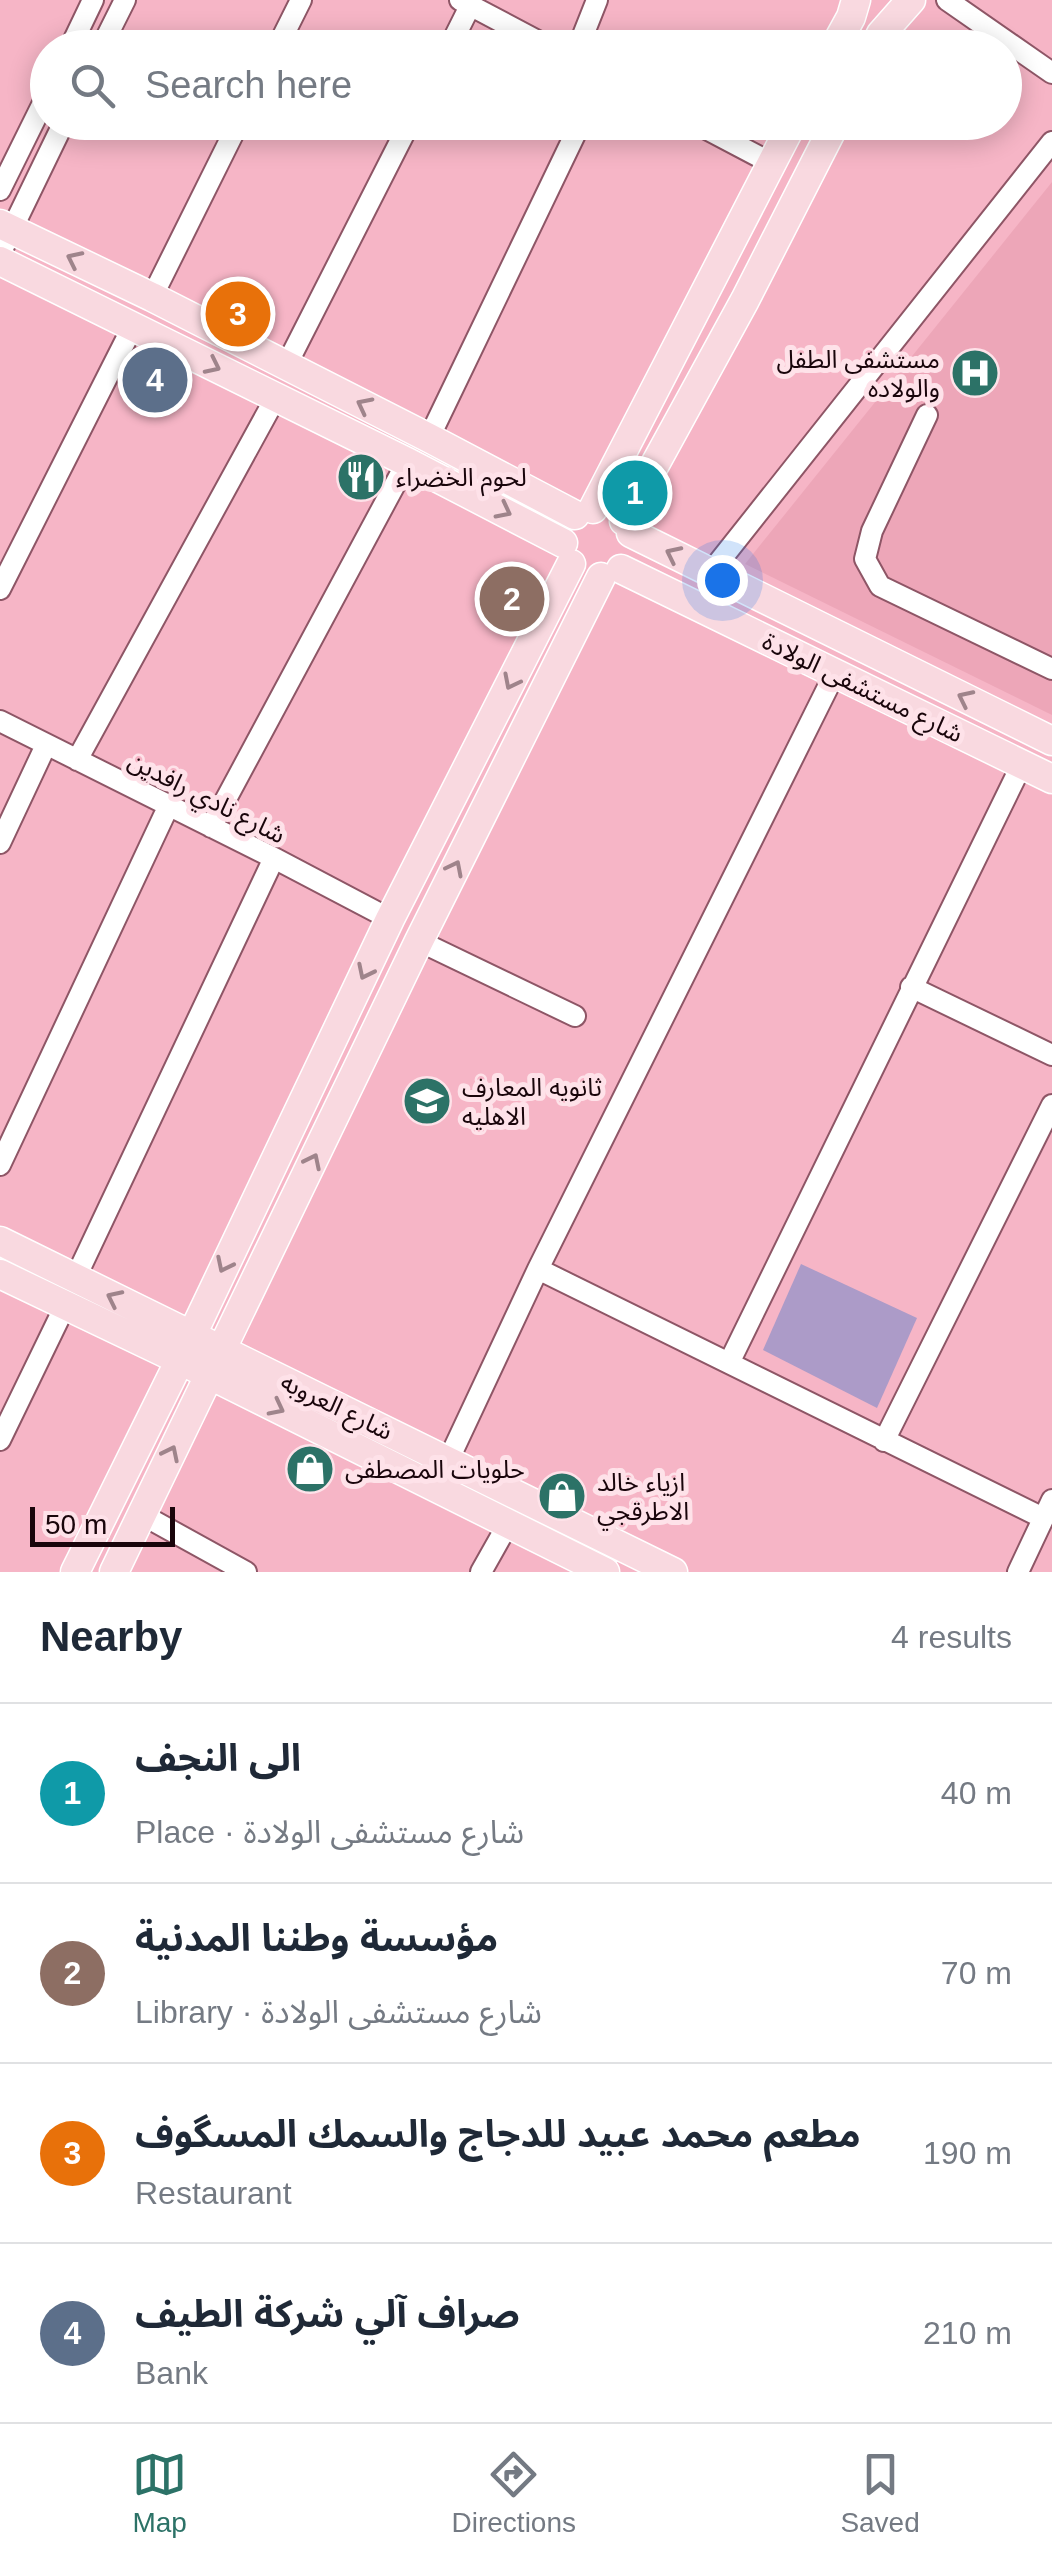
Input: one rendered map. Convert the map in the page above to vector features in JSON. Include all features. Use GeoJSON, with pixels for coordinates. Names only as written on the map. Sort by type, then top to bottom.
{"type":"FeatureCollection","features":[{"type":"Feature","properties":{"kind":"main road"},"geometry":{"type":"LineString","coordinates":[[883,30],[897,0]]}},
{"type":"Feature","properties":{"kind":"main road"},"geometry":{"type":"LineString","coordinates":[[887,30],[911,0]]}},
{"type":"Feature","properties":{"kind":"main road"},"geometry":{"type":"LineString","coordinates":[[843,30],[856,6]]}},
{"type":"Feature","properties":{"kind":"main road"},"geometry":{"type":"LineString","coordinates":[[75,1572],[567,553],[566,530],[584,512],[783,140]]}},
{"type":"Feature","properties":{"kind":"main road"},"geometry":{"type":"LineString","coordinates":[[114,1572],[419,941],[611,573],[630,555],[627,527],[827,140]]}},
{"type":"Feature","properties":{"kind":"main road"},"geometry":{"type":"LineString","coordinates":[[3,242],[152,297],[429,438],[584,512],[601,508],[627,527]]}},
{"type":"Feature","properties":{"kind":"main road"},"geometry":{"type":"LineString","coordinates":[[3,242],[133,326],[407,462],[567,553],[582,574],[611,573]]}},
{"type":"Feature","properties":{"kind":"main road","name":"شارع مستشفى الولادة"},"geometry":{"type":"LineString","coordinates":[[627,527],[1052,741]]}},
{"type":"Feature","properties":{"kind":"main road","name":"شارع مستشفى الولادة"},"geometry":{"type":"LineString","coordinates":[[611,573],[835,673],[1052,779]]}},
{"type":"Feature","properties":{"kind":"main road","name":"شارع العروبه"},"geometry":{"type":"LineString","coordinates":[[0,1242],[75,1279],[186,1347],[508,1524],[605,1572]]}},
{"type":"Feature","properties":{"kind":"main road","name":"شارع العروبه"},"geometry":{"type":"LineString","coordinates":[[0,1274],[65,1306],[186,1347]]}},
{"type":"Feature","properties":{"kind":"main road","name":"شارع العروبه"},"geometry":{"type":"LineString","coordinates":[[216,1362],[448,1461],[673,1572]]}},
{"type":"Feature","properties":{"kind":"street"},"geometry":{"type":"LineString","coordinates":[[79,30],[93,0]]}},
{"type":"Feature","properties":{"kind":"street"},"geometry":{"type":"LineString","coordinates":[[110,30],[125,0]]}},
{"type":"Feature","properties":{"kind":"street"},"geometry":{"type":"LineString","coordinates":[[286,30],[300,0]]}},
{"type":"Feature","properties":{"kind":"street"},"geometry":{"type":"LineString","coordinates":[[586,30],[598,0]]}},
{"type":"Feature","properties":{"kind":"street"},"geometry":{"type":"LineString","coordinates":[[947,0],[990,30]]}},
{"type":"Feature","properties":{"kind":"street"},"geometry":{"type":"LineString","coordinates":[[455,30],[465,3],[517,30]]}},
{"type":"Feature","properties":{"kind":"street"},"geometry":{"type":"LineString","coordinates":[[1022,53],[1052,74]]}},
{"type":"Feature","properties":{"kind":"street"},"geometry":{"type":"LineString","coordinates":[[0,190],[30,129]]}},
{"type":"Feature","properties":{"kind":"street"},"geometry":{"type":"LineString","coordinates":[[3,242],[55,140]]}},
{"type":"Feature","properties":{"kind":"street"},"geometry":{"type":"LineString","coordinates":[[152,297],[230,140]]}},
{"type":"Feature","properties":{"kind":"street"},"geometry":{"type":"LineString","coordinates":[[286,366],[401,140]]}},
{"type":"Feature","properties":{"kind":"street"},"geometry":{"type":"LineString","coordinates":[[429,438],[572,140]]}},
{"type":"Feature","properties":{"kind":"street"},"geometry":{"type":"LineString","coordinates":[[727,140],[770,163]]}},
{"type":"Feature","properties":{"kind":"street"},"geometry":{"type":"LineString","coordinates":[[711,572],[1052,142]]}},
{"type":"Feature","properties":{"kind":"street"},"geometry":{"type":"LineString","coordinates":[[0,589],[133,326]]}},
{"type":"Feature","properties":{"kind":"street"},"geometry":{"type":"LineString","coordinates":[[77,760],[276,397]]}},
{"type":"Feature","properties":{"kind":"street"},"geometry":{"type":"LineString","coordinates":[[927,415],[872,531],[865,559],[880,586],[1052,669]]}},
{"type":"Feature","properties":{"kind":"street"},"geometry":{"type":"LineString","coordinates":[[212,826],[407,462]]}},
{"type":"Feature","properties":{"kind":"street"},"geometry":{"type":"LineString","coordinates":[[448,1461],[538,1269],[835,673]]}},
{"type":"Feature","properties":{"kind":"street","name":"شارع نادي رافدين"},"geometry":{"type":"LineString","coordinates":[[0,722],[390,919]]}},
{"type":"Feature","properties":{"kind":"street"},"geometry":{"type":"LineString","coordinates":[[0,843],[46,744]]}},
{"type":"Feature","properties":{"kind":"street"},"geometry":{"type":"LineString","coordinates":[[729,1363],[1022,764]]}},
{"type":"Feature","properties":{"kind":"street"},"geometry":{"type":"LineString","coordinates":[[0,1165],[169,806]]}},
{"type":"Feature","properties":{"kind":"street"},"geometry":{"type":"LineString","coordinates":[[75,1279],[274,858]]}},
{"type":"Feature","properties":{"kind":"street"},"geometry":{"type":"LineString","coordinates":[[419,941],[575,1016]]}},
{"type":"Feature","properties":{"kind":"street"},"geometry":{"type":"LineString","coordinates":[[912,987],[1052,1055]]}},
{"type":"Feature","properties":{"kind":"street"},"geometry":{"type":"LineString","coordinates":[[884,1441],[1052,1105]]}},
{"type":"Feature","properties":{"kind":"street"},"geometry":{"type":"LineString","coordinates":[[538,1269],[884,1441],[1048,1509],[1018,1572]]}},
{"type":"Feature","properties":{"kind":"street"},"geometry":{"type":"LineString","coordinates":[[0,1440],[65,1306]]}},
{"type":"Feature","properties":{"kind":"street"},"geometry":{"type":"LineString","coordinates":[[141,1514],[246,1572]]}},
{"type":"Feature","properties":{"kind":"street"},"geometry":{"type":"LineString","coordinates":[[481,1572],[508,1524]]}},
{"type":"Feature","properties":{"kind":"shaded area","name":"مستشفى الطفل والولاده"},"geometry":{"type":"Polygon","coordinates":[[[1052,182],[1052,715],[745,564],[1052,182]]]}},
{"type":"Feature","properties":{"kind":"shaded area"},"geometry":{"type":"Polygon","coordinates":[[[801,1264],[917,1318],[877,1408],[763,1350],[801,1264]]]}},
{"type":"Feature","properties":{"kind":"place","name":"مطعم محمد عبيد للدجاج والسمك المسگوف"},"geometry":{"type":"Point","coordinates":[238,314]}},
{"type":"Feature","properties":{"kind":"place","name":"مستشفى الطفل والولاده"},"geometry":{"type":"Point","coordinates":[975,373]}},
{"type":"Feature","properties":{"kind":"place","name":"صراف آلي شركة الطيف"},"geometry":{"type":"Point","coordinates":[155,380]}},
{"type":"Feature","properties":{"kind":"place","name":"لحوم الخضراء"},"geometry":{"type":"Point","coordinates":[361,477]}},
{"type":"Feature","properties":{"kind":"place","name":"الى النجف"},"geometry":{"type":"Point","coordinates":[635,493]}},
{"type":"Feature","properties":{"kind":"place","name":"مؤسسة وطننا المدنية"},"geometry":{"type":"Point","coordinates":[512,599]}},
{"type":"Feature","properties":{"kind":"place","name":"ثانويه المعارف الاهليه"},"geometry":{"type":"Point","coordinates":[427,1101]}},
{"type":"Feature","properties":{"kind":"place","name":"حلويات المصطفى"},"geometry":{"type":"Point","coordinates":[310,1469]}},
{"type":"Feature","properties":{"kind":"place","name":"ازياء خالد الاطرقجي"},"geometry":{"type":"Point","coordinates":[562,1496]}}]}
